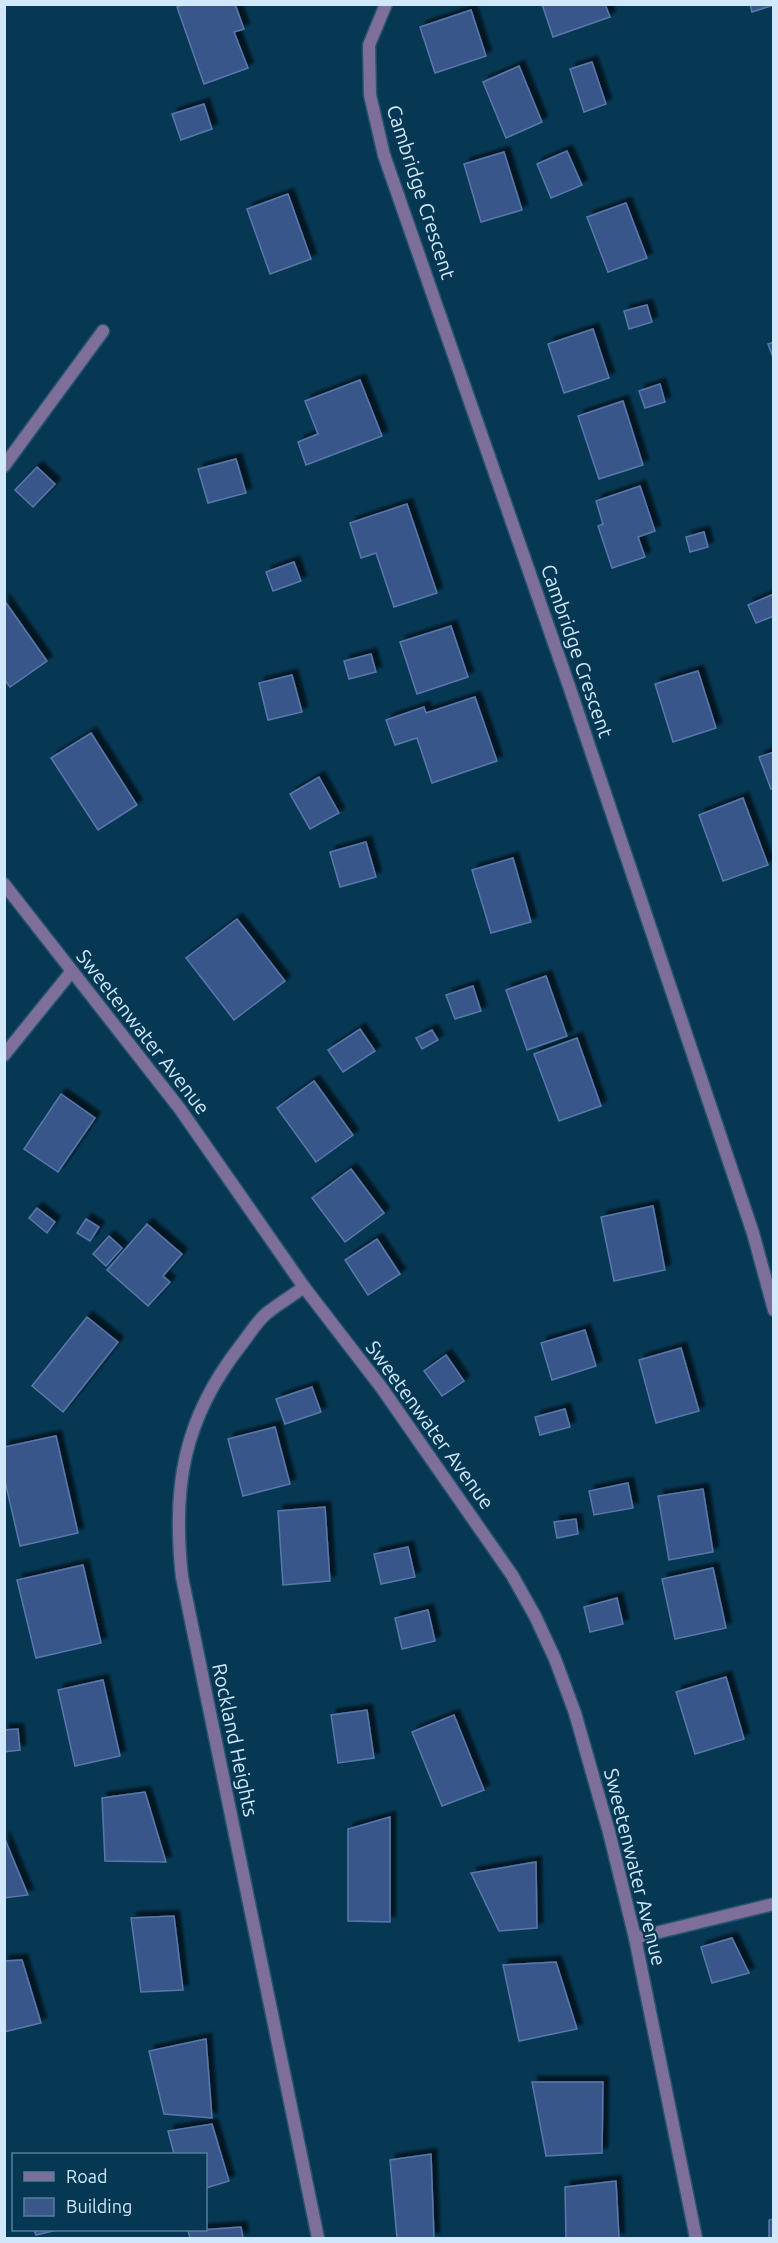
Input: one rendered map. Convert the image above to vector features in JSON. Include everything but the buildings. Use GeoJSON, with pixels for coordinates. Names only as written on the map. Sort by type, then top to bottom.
{"type":"FeatureCollection","features":[{"type":"Feature","properties":{"kind":"street","name":"Cambridge Crescent"},"geometry":{"type":"LineString","coordinates":[[386,4],[369,45],[370,95],[384,155],[573,697],[746,1210],[774,1310]]}},
{"type":"Feature","properties":{"kind":"street"},"geometry":{"type":"LineString","coordinates":[[4,466],[103,331]]}},
{"type":"Feature","properties":{"kind":"street","name":"Sweetenwater Avenue"},"geometry":{"type":"LineString","coordinates":[[4,884],[180,1109],[304,1287],[381,1387],[512,1575],[535,1616],[555,1659],[575,1713],[609,1832],[635,1938],[696,2238]]}},
{"type":"Feature","properties":{"kind":"street"},"geometry":{"type":"LineString","coordinates":[[4,1055],[72,971]]}},
{"type":"Feature","properties":{"kind":"street","name":"Rockland Heights"},"geometry":{"type":"LineString","coordinates":[[304,1287],[265,1315],[224,1367],[202,1407],[186,1454],[178,1496],[177,1535],[182,1577],[318,2238]]}},
{"type":"Feature","properties":{"kind":"street"},"geometry":{"type":"LineString","coordinates":[[635,1938],[774,1904]]}}]}
